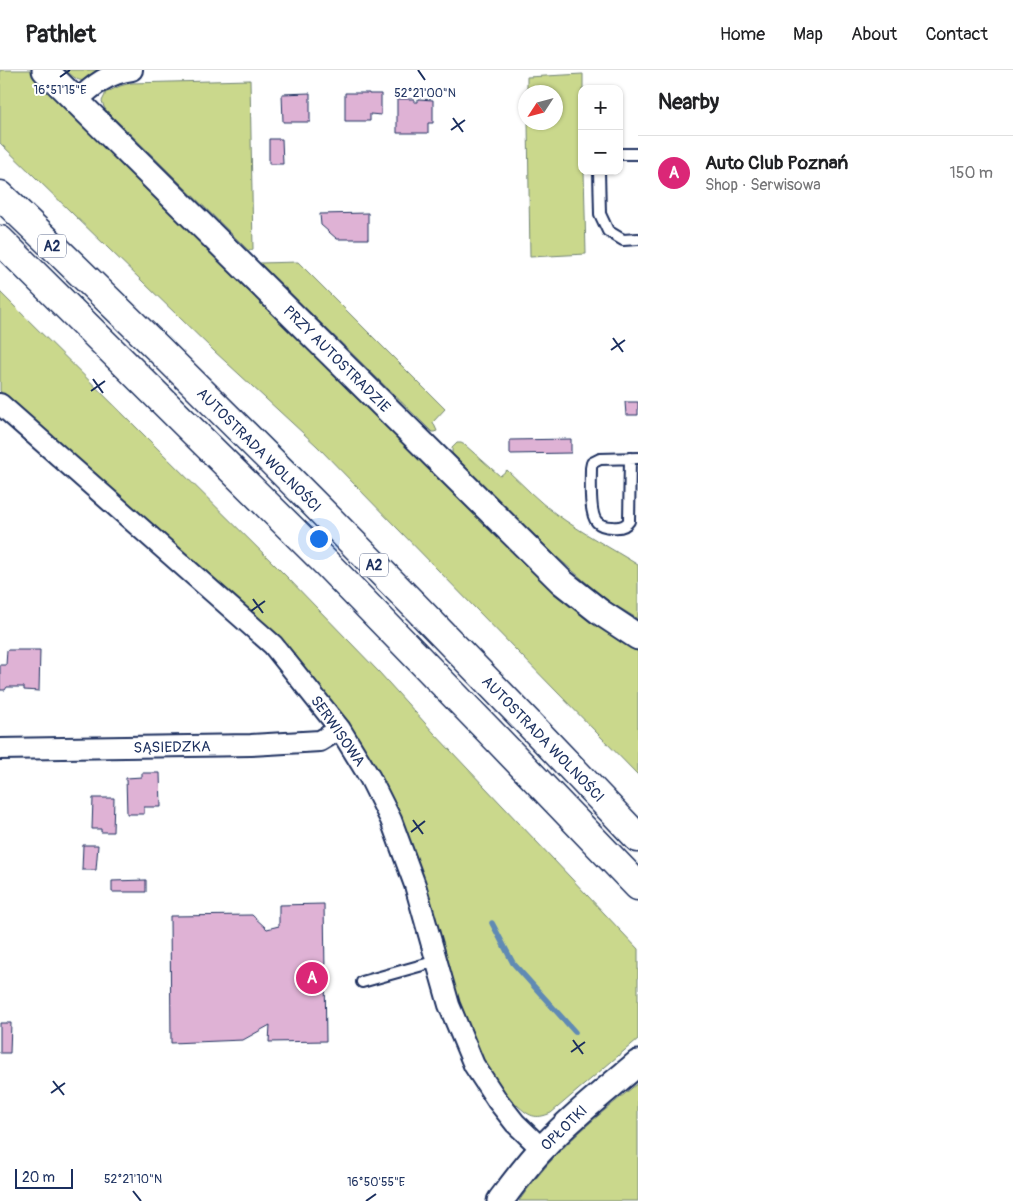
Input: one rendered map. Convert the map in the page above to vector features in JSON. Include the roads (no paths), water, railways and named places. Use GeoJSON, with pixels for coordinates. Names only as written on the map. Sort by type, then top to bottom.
{"type":"FeatureCollection","features":[{"type":"Feature","properties":{"kind":"highway","name":"AUTOSTRADA WOLNOŚCI"},"geometry":{"type":"LineString","coordinates":[[0,195],[310,501],[638,838]]}},
{"type":"Feature","properties":{"kind":"highway","name":"A2"},"geometry":{"type":"LineString","coordinates":[[5,244],[326,563],[638,886]]}},
{"type":"Feature","properties":{"kind":"street","name":"PRZY AUTOSTRADZIE"},"geometry":{"type":"LineString","coordinates":[[45,70],[562,582],[600,612],[638,637]]}},
{"type":"Feature","properties":{"kind":"street"},"geometry":{"type":"LineString","coordinates":[[77,102],[90,88],[104,79],[111,75],[132,70]]}},
{"type":"Feature","properties":{"kind":"street","name":"SERWISOWA"},"geometry":{"type":"LineString","coordinates":[[0,404],[273,645],[340,729],[370,778],[391,820],[415,885],[449,1005],[474,1065],[515,1123],[542,1149]]}},
{"type":"Feature","properties":{"kind":"street","name":"SĄSIEDZKA"},"geometry":{"type":"LineString","coordinates":[[0,749],[251,745],[320,741],[340,729]]}},
{"type":"Feature","properties":{"kind":"street","name":"OPŁOTKI"},"geometry":{"type":"LineString","coordinates":[[500,1201],[542,1149],[582,1110],[638,1063]]}},
{"type":"Feature","properties":{"kind":"lane"},"geometry":{"type":"LineString","coordinates":[[623,154],[638,154]]}},
{"type":"Feature","properties":{"kind":"lane"},"geometry":{"type":"LineString","coordinates":[[599,175],[600,214],[608,231],[624,240],[638,239]]}},
{"type":"Feature","properties":{"kind":"lane"},"geometry":{"type":"LineString","coordinates":[[0,202],[37,231]]}},
{"type":"Feature","properties":{"kind":"lane"},"geometry":{"type":"LineString","coordinates":[[634,458],[629,521],[622,527],[604,526],[598,523],[593,514],[592,463],[600,459],[634,458]]}},
{"type":"Feature","properties":{"kind":"lane"},"geometry":{"type":"LineString","coordinates":[[362,982],[437,961]]}},
{"type":"Feature","properties":{"kind":"waterway"},"geometry":{"type":"LineString","coordinates":[[492,923],[513,963],[575,1032]]}},
{"type":"Feature","properties":{"kind":"place","name":"Auto Club Poznań"},"geometry":{"type":"Point","coordinates":[312,978]}}]}
